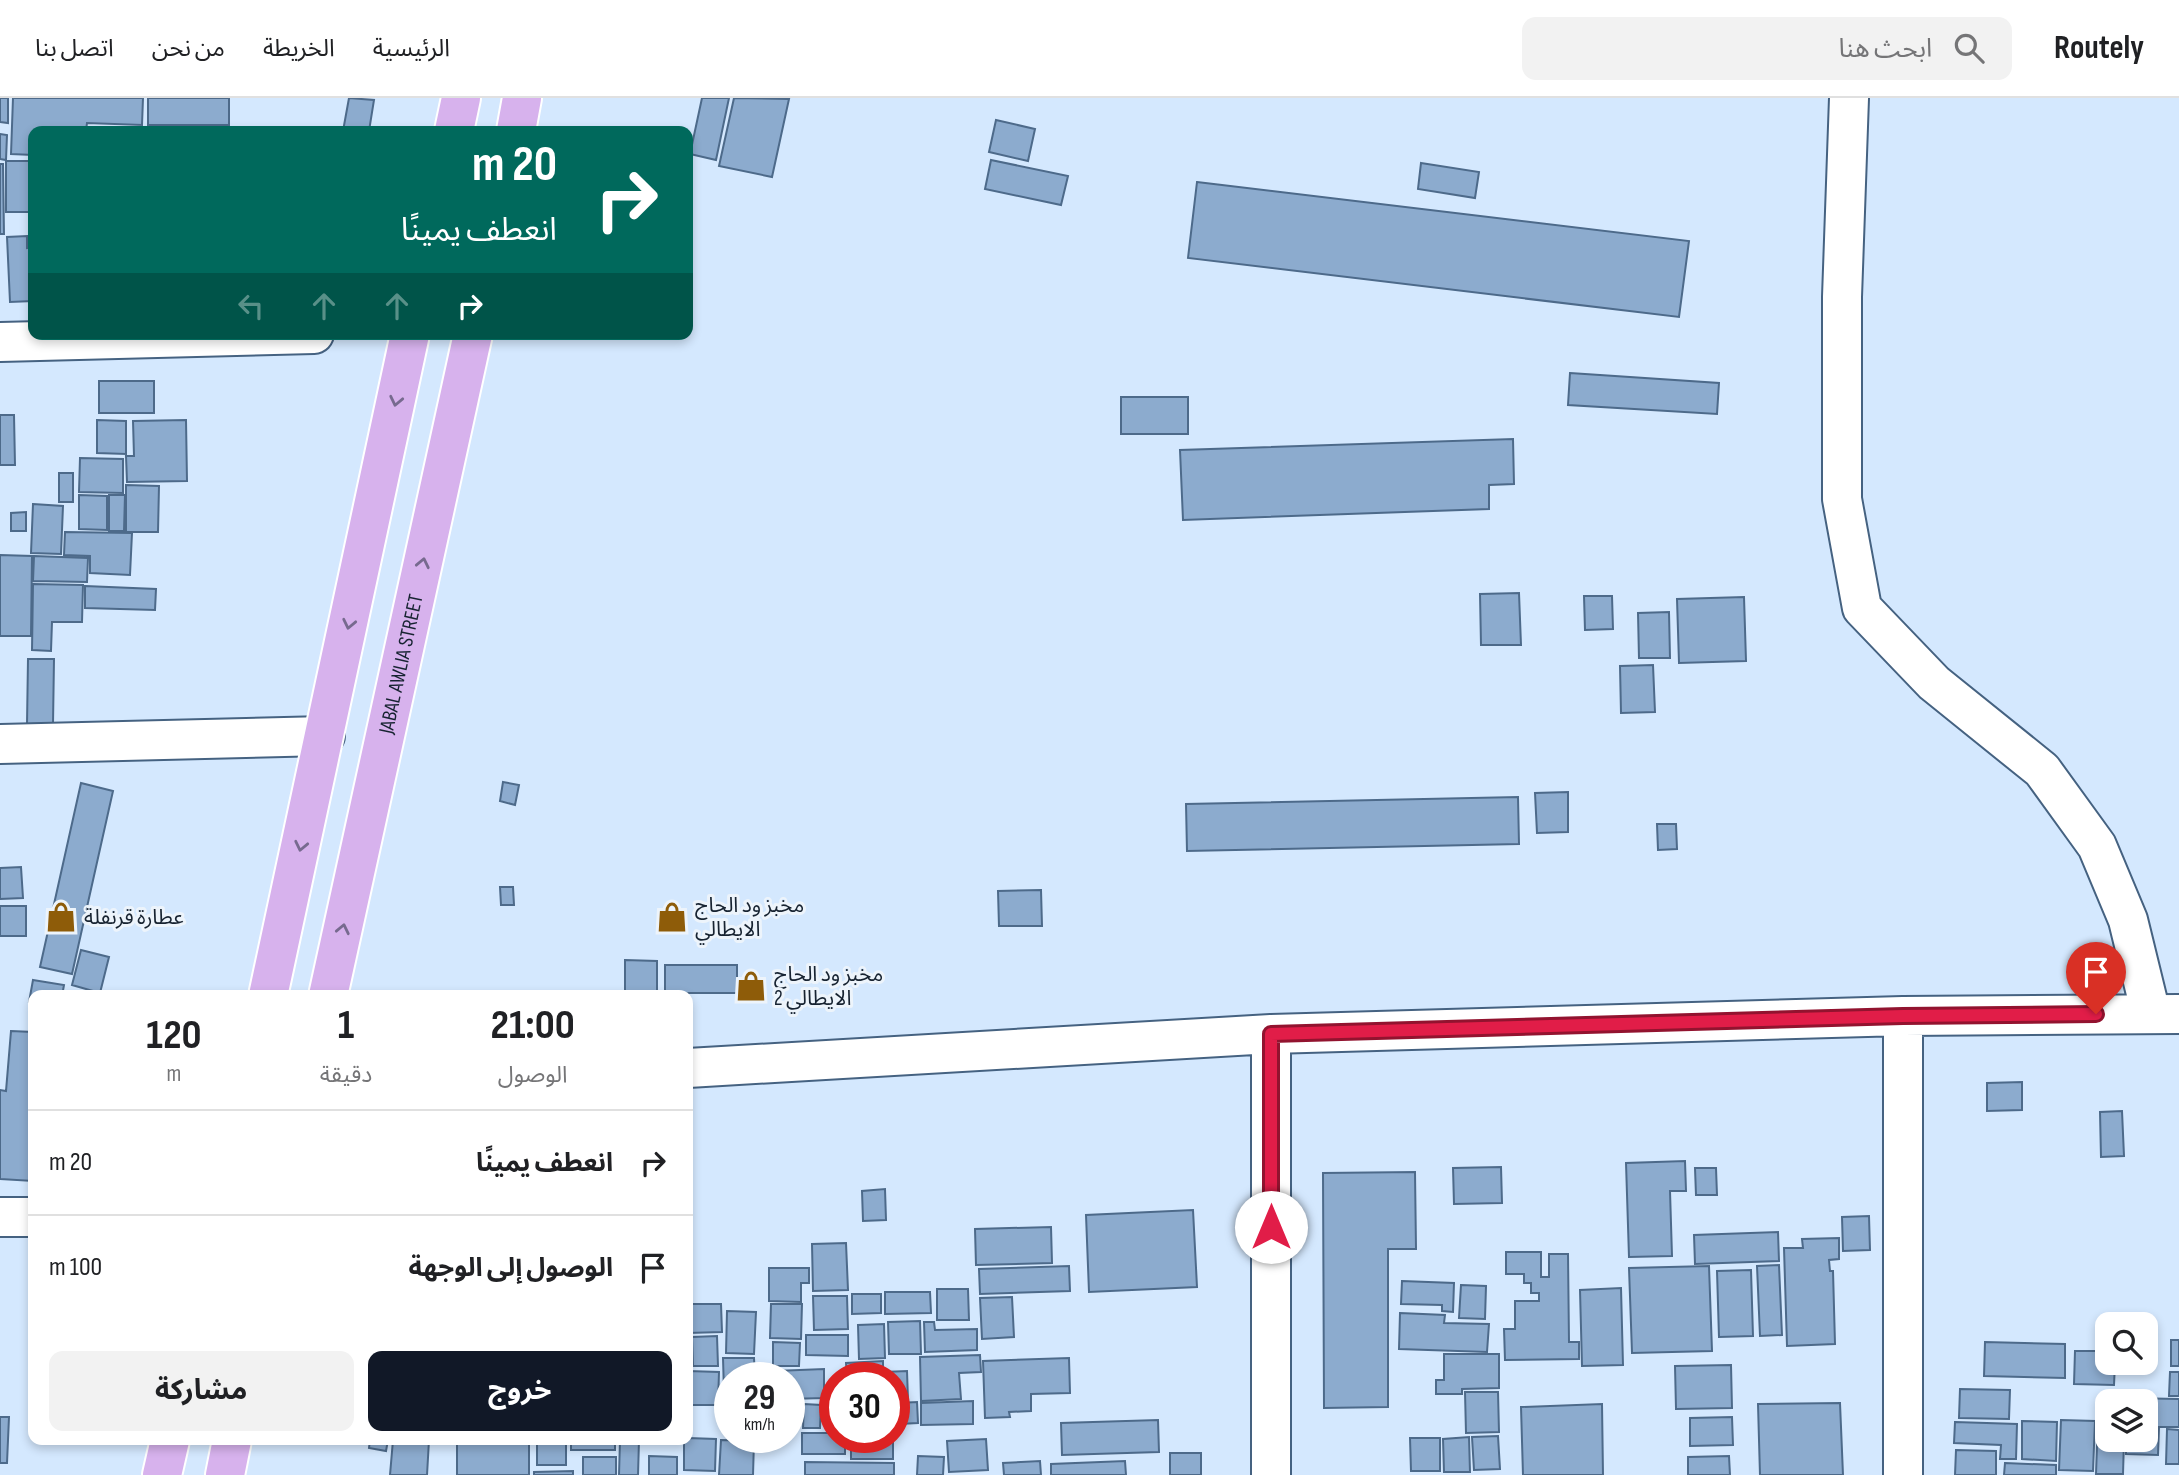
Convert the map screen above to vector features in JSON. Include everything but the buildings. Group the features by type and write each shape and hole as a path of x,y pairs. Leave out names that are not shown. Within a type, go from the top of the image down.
{"main road":[{"path":"455,126 461,98"},
{"path":"517,126 523,98"},
{"path":"269,990 409,340"},
{"name":"JABAL AWLIA STREET","path":"329,990 472,340"},
{"path":"162,1475 169,1445"},
{"path":"225,1475 231,1445"}],"street":[{"path":"693,1068 1271,1034 1903,1016 2165,1014 2097,846 2042,769 1934,683 1862,608 1842,499 1842,297 1849,98"},
{"path":"0,342 78,340"},
{"path":"0,744 325,736"},
{"path":"1903,1016 1903,1475"},
{"path":"1271,1034 1271,1475"},
{"path":"0,1217 28,1217"}],"place":[{"name":"عطارة قرنفلة","path":"61,917"},
{"name":"مخبز ود الحاج الايطالي","path":"672,917"},
{"name":"مخبز ود الحاج الايطالي 2","path":"751,986"}],"route":[{"path":"1271,1227 1271,1034 1903,1016 2096,1014"}]}
